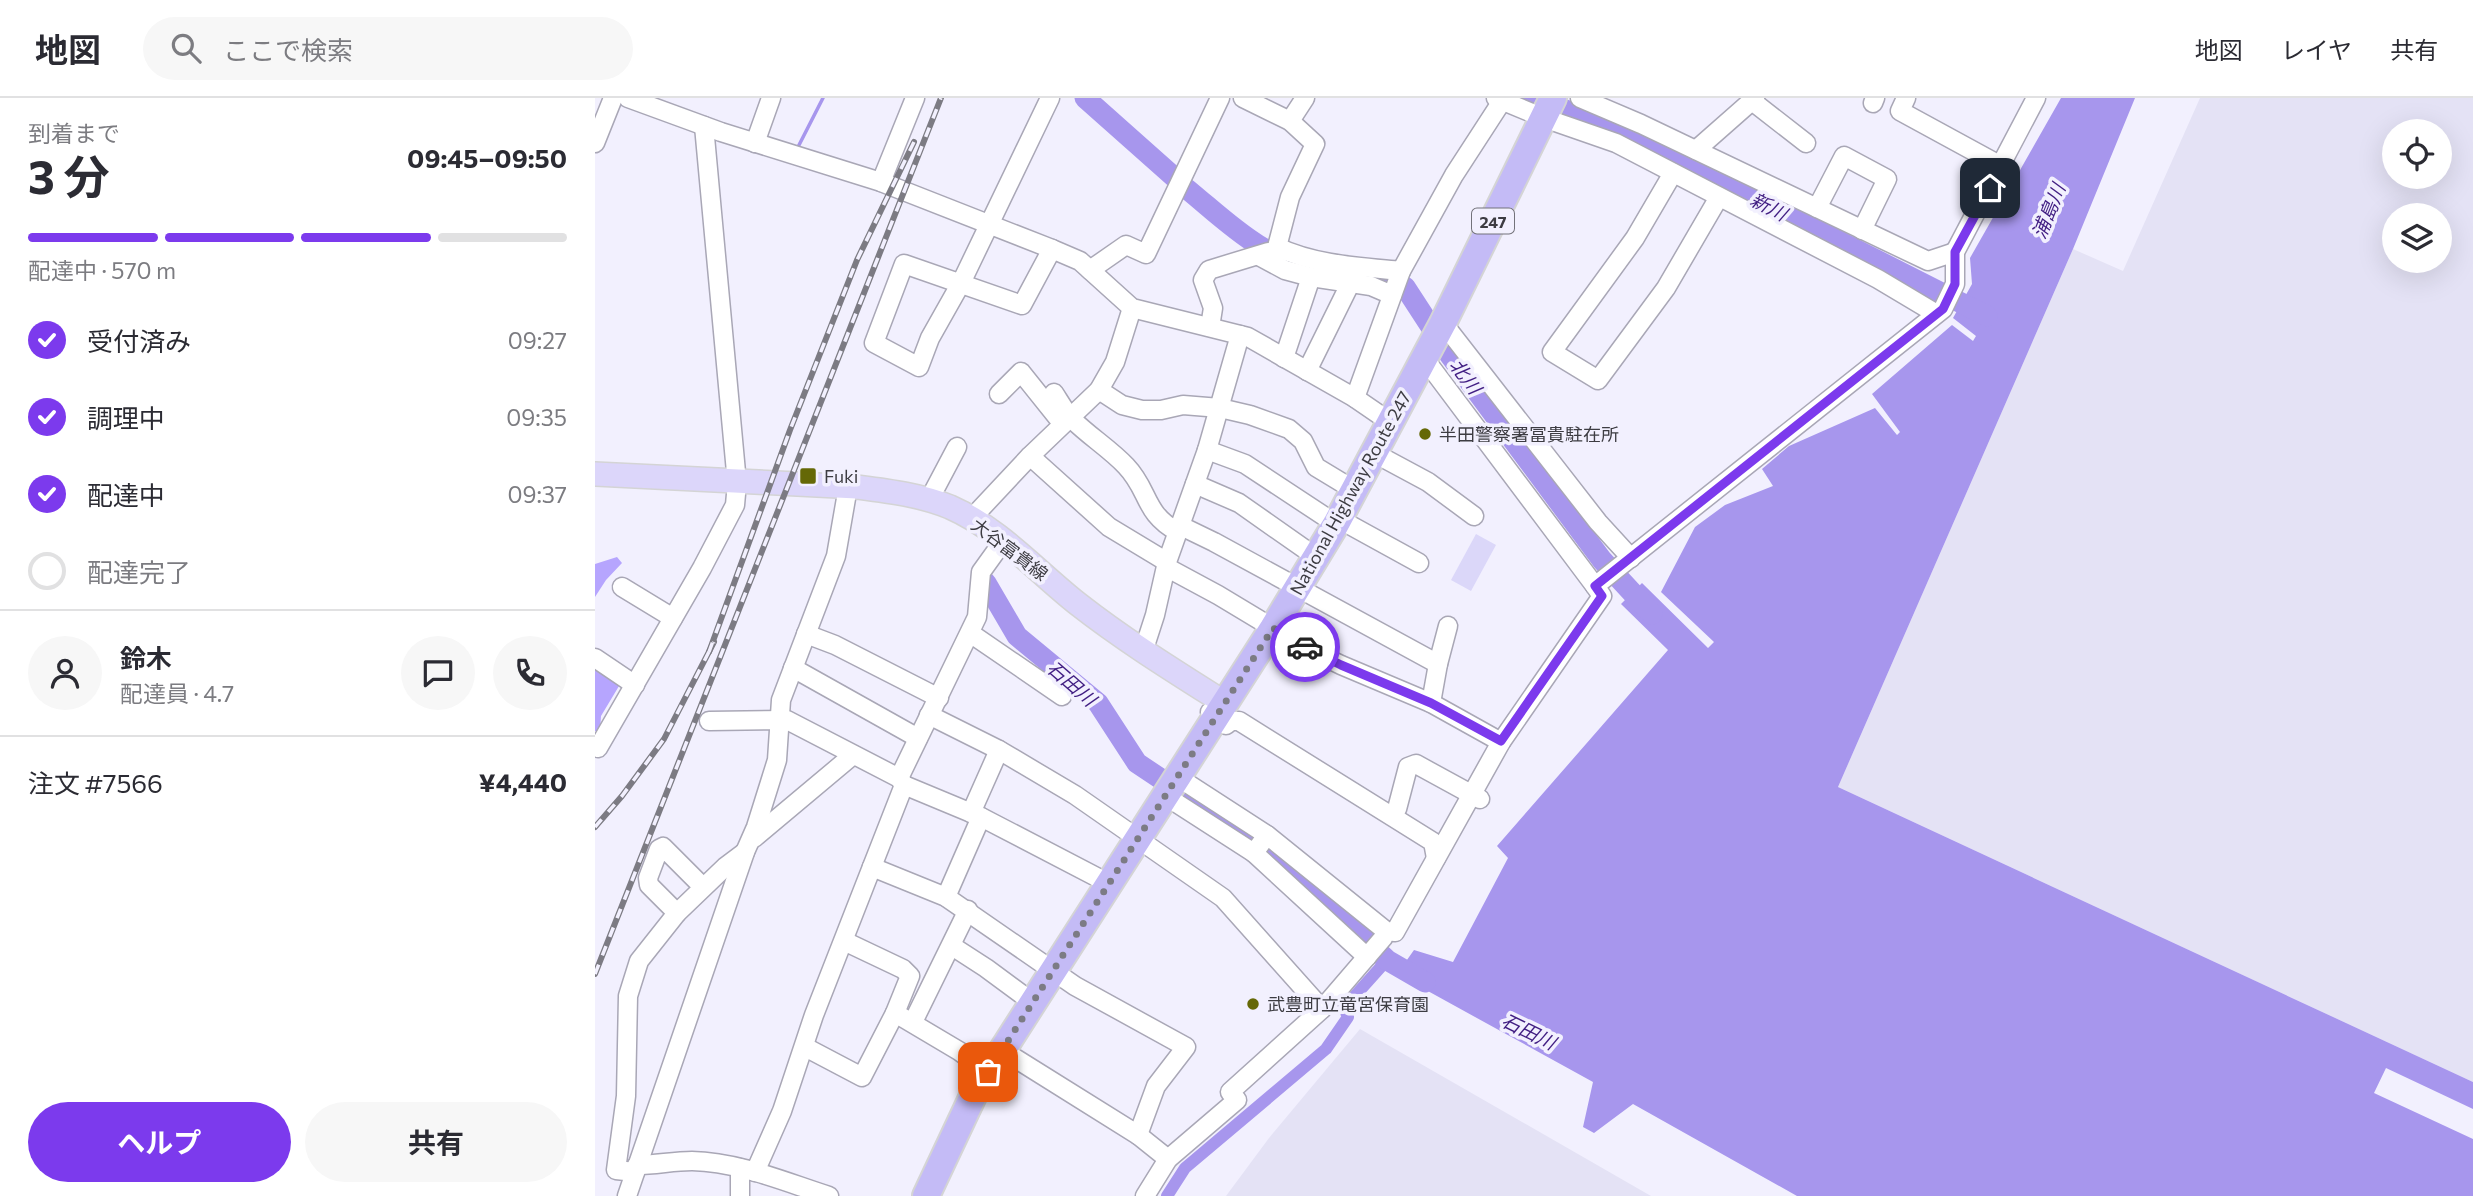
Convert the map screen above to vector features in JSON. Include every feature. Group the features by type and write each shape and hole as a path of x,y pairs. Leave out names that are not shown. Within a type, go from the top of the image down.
{"highway":[{"name":"National Highway Route 247","path":"920,1195 995,1061 1170,786 1230,712 1273,628 1337,521 1427,354 1548,108"}],"main road":[{"name":"大谷富貴線","path":"595,474 848,487 890,491 950,507 1004,540 1077,603 1230,712"}],"street":[{"path":"595,144 613,98"},
{"path":"628,98 755,143 881,182 1052,248 1080,261 1132,308 1248,337 1355,398 1390,422"},
{"path":"755,143 771,98"},
{"path":"881,182 915,98"},
{"path":"1050,98 961,283 930,338 919,367 874,343 904,264 961,283 1022,305 1052,248"},
{"path":"1090,270 1126,244 1146,254 1220,98"},
{"path":"1210,327 1213,308 1203,280 1209,270 1259,256 1277,247 1290,197 1315,144 1290,121 1243,98"},
{"path":"1290,121 1305,98"},
{"path":"1580,98 1641,124 1928,261 1955,252"},
{"path":"1906,98 1900,111 2001,166"},
{"path":"1600,583 1939,311 1955,284 1955,252 2036,98"},
{"path":"1355,398 1401,271 1499,99 1548,108 1939,311"},
{"path":"1696,150 1754,99 1806,143"},
{"path":"596,749 635,685 735,505 737,482 704,126"},
{"path":"1817,208 1844,156 1887,179 1863,230"},
{"path":"1673,173 1635,238 1552,352 1598,380 1666,288 1720,197"},
{"path":"1277,247 1295,256 1355,267 1401,271"},
{"path":"1259,256 1285,270 1311,277 1371,286 1392,295"},
{"path":"1284,358 1311,277"},
{"path":"1307,371 1349,284"},
{"path":"971,519 1030,456 1099,390 1115,362 1132,308"},
{"path":"1443,323 1627,561"},
{"path":"1143,652 1155,615 1166,565 1207,450 1240,335"},
{"path":"1170,786 1267,835 1387,931 1395,932 1436,858 1452,843 1501,741 1602,596 1600,583 1427,354"},
{"path":"999,394 1021,372 1067,422 1126,466 1139,483 1151,511 1167,526 1214,542 1438,664"},
{"path":"1099,390 1122,405 1142,410 1161,410 1183,405 1220,408 1289,429 1303,440 1316,467 1354,490"},
{"path":"1054,393 1067,422"},
{"path":"929,500 957,447"},
{"path":"1207,450 1245,464 1337,521 1419,563"},
{"path":"1374,453 1428,482 1473,516"},
{"path":"1030,456 1109,527 1166,565 1341,665 1431,703 1501,741"},
{"path":"1195,484 1239,503 1316,556"},
{"path":"627,1196 777,760 781,700 836,556 848,487"},
{"path":"740,1196 747,1170 782,1111 814,1015 872,867 918,738 977,617 981,572 1004,540"},
{"path":"622,587 673,618"},
{"path":"1431,703 1448,626"},
{"path":"970,633 1062,696"},
{"path":"806,634 835,645 939,698"},
{"path":"595,659 635,685"},
{"path":"793,668 918,738"},
{"path":"1230,712 1452,843"},
{"path":"1230,712 1433,842 1436,858"},
{"path":"929,715 999,750 1075,795 1223,898 1322,1009"},
{"path":"709,721 787,720 902,782 976,815 1108,883"},
{"path":"946,897 999,750"},
{"path":"829,1196 747,1170 691,1161 616,1170 626,1096 628,996 639,961 677,913 703,887 853,755"},
{"path":"1397,809 1408,767 1416,764 1476,796"},
{"path":"1170,786 1254,853 1367,957"},
{"path":"1254,853 1267,835"},
{"path":"677,913 649,885 659,849 663,847 703,887"},
{"path":"872,867 946,897 1052,972 1186,1047 1156,1086 1138,1135"},
{"path":"913,1022 968,910"},
{"path":"1145,1196 1168,1159 1237,1100 1230,1092 1322,1009 1387,931"},
{"path":"805,1047 862,1077 895,1013 910,976 903,969 844,941"},
{"path":"951,946 1032,1002"},
{"path":"895,1013 1138,1135 1168,1159"}],"shaded area":[{"path":"2200,98 2473,98 2473,1082 1838,787 2073,249 2123,271"},
{"path":"1476,534 1496,545 1471,591 1451,580"},
{"path":"617,557 622,563 595,597 595,564"},
{"path":"595,667 622,681 601,716 600,731 595,731"},
{"path":"1360,1029 1651,1196 1226,1196 1269,1138"}],"water":[{"name":"浦島川","path":"2061,98 2135,98 2073,249 1838,787 2473,1082 2473,1109 2386,1068 2374,1093 2473,1139 2473,1196 1797,1196 1633,1104 1594,1133 1583,1127 1593,1082 1397,974 1414,950 1453,962 1508,858 1497,846 1668,650 1621,604 1642,583 1708,648 1714,642 1661,592 1695,527 1725,505 1773,486 1762,469 1789,446 1875,408 1897,435 1900,432 1872,394 1952,325 1973,341 1976,336 1953,318 1972,284 1970,258"}],"waterway":[{"path":"798,147 823,98"},
{"name":"北川","path":"1085,98 1174,177"},
{"name":"新川","path":"1531,98 1588,118 1669,155 1987,316"},
{"name":"北川","path":"1187,189 1234,228 1265,249 1300,264 1321,268"},
{"name":"北川","path":"1377,277 1391,279 1405,287 1446,350 1602,560 1652,614"},
{"name":"石田川","path":"986,583 1017,636 1098,703 1137,763 1161,779"},
{"name":"石田川","path":"1184,793 1256,843"},
{"name":"石田川","path":"1263,848 1304,882 1387,960 1425,982"},
{"path":"1167,1196 1185,1168 1326,1049 1348,1017 1344,1008 1387,960"}],"railway":[{"path":"595,974 941,98"},
{"path":"709,652 790,430 857,260 914,142"},
{"path":"595,827 622,796 664,739 714,642"}],"way so far":[{"path":"988,1072 1223,702 1273,628 1305,647"}],"place":[{"name":"半田警察署冨貴駐在所","path":"1425,434"},
{"name":"Fuki","path":"808,476"},
{"name":"武豊町立竜宮保育園","path":"1253,1004"}],"route":[{"path":"1305,647 1431,703 1501,741 1602,596 1595,586 1943,309 1955,284 1955,252 1990,188"}]}
